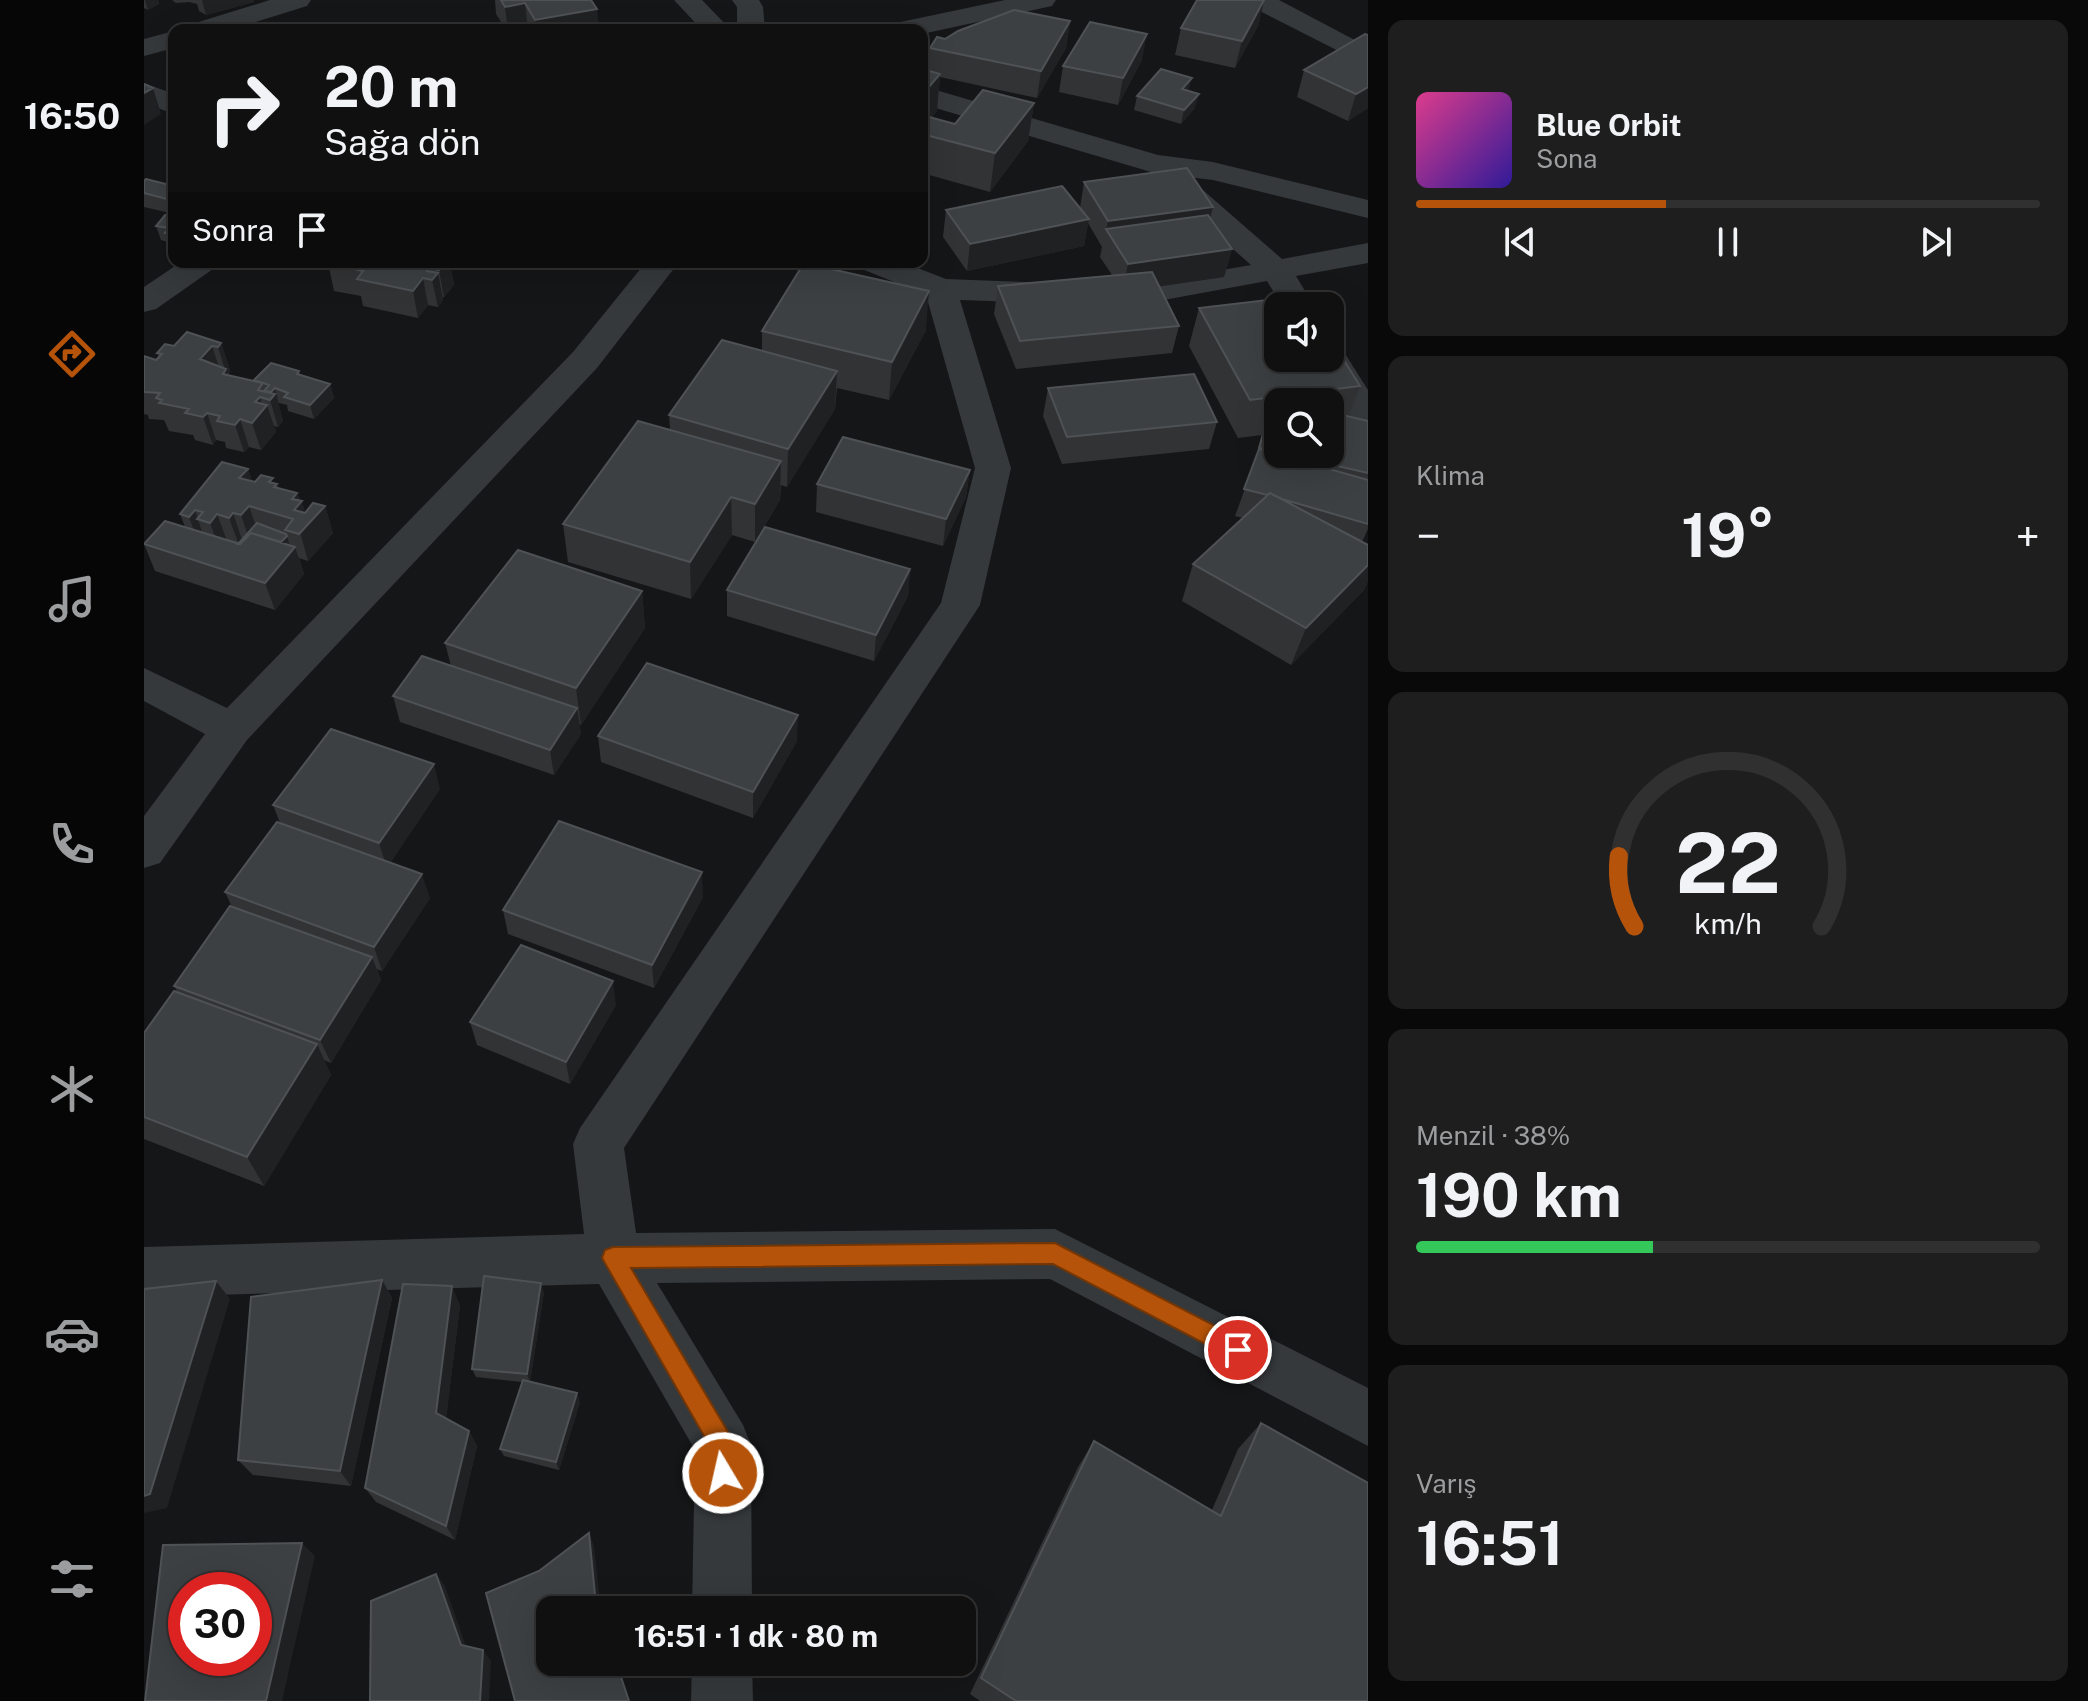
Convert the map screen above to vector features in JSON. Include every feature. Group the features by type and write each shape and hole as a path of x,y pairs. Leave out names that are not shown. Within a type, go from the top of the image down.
{"street":[{"path":"221,24 298,0"},
{"path":"687,0 711,24"},
{"path":"745,0 750,7 751,24"},
{"path":"928,24 1043,0"},
{"path":"1259,0 1368,58"},
{"path":"144,48 168,41"},
{"path":"144,92 168,102"},
{"path":"928,97 1155,164 1213,171 1368,209"},
{"path":"1155,164 1276,270 1289,292"},
{"path":"888,268 941,289 1131,296 1368,253"},
{"path":"144,302 193,268"},
{"path":"144,850 232,729 585,360 658,268"},
{"path":"722,1596 723,1445 613,1258 598,1144 960,605 993,468 941,289"},
{"path":"1339,372 1368,418"},
{"path":"144,683 232,729"},
{"path":"144,1272 613,1258 1055,1254 1368,1418"},
{"path":"722,1676 722,1701"}],"building":[{"path":"501,0 591,0 597,9 535,20 525,3 505,7"},
{"path":"1197,0 1264,0 1242,41 1181,28"},
{"path":"1014,10 1070,21 1041,71 930,48 937,37 945,39"},
{"path":"1090,22 1147,34 1123,78 1063,66"},
{"path":"1368,35 1368,87 1356,94 1304,70"},
{"path":"1161,69 1192,78 1182,89 1199,94 1184,110 1137,96"},
{"path":"928,71 940,74 928,88"},
{"path":"144,84 153,88 144,93"},
{"path":"983,90 1034,103 995,153 928,136 928,117 955,124"},
{"path":"1187,168 1213,207 1108,221 1084,182"},
{"path":"144,181 168,184 168,199 144,193"},
{"path":"1062,186 1089,219 970,244 946,210"},
{"path":"165,215 168,216 168,228 156,226"},
{"path":"1208,215 1232,249 1128,264 1106,229"},
{"path":"350,268 429,268 427,271 438,273 432,280 423,278 413,291 357,279 363,271"},
{"path":"801,268 826,268 929,291 892,362 762,331"},
{"path":"1152,272 1179,326 1020,341 998,286"},
{"path":"1264,300 1264,372 1344,372 1344,360 1360,386 1264,388 1264,398 1250,400 1199,308"},
{"path":"187,332 221,343 218,347 212,346 200,359 226,369 223,374 263,383 258,390 275,394 270,400 260,397 255,402 267,405 252,423 240,419 235,425 217,421 220,416 207,413 203,417 185,413 189,409 159,403 162,400 156,398 160,393 144,392 144,356 156,360 162,354 157,353 165,344 174,346"},
{"path":"722,340 837,371 788,449 669,415"},
{"path":"271,363 330,384 310,405 284,397 288,393 275,388 271,392 264,391 269,385 254,380"},
{"path":"1194,374 1217,422 1067,437 1048,388"},
{"path":"1344,415 1368,421 1368,473 1344,468"},
{"path":"638,421 781,461 755,504 731,497 690,562 563,524"},
{"path":"1264,430 1264,449 1259,448"},
{"path":"843,437 970,470 946,519 817,484"},
{"path":"1259,449 1264,450 1264,468 1326,468 1368,480 1368,524 1270,493 1267,495 1244,489"},
{"path":"222,462 248,469 239,478 255,482 261,475 273,478 269,482 277,484 274,487 297,493 292,499 302,501 294,510 305,513 313,503 325,506 299,534 285,530 293,519 249,506 241,515 233,513 229,518 217,514 210,523 197,519 203,512 195,510 189,517 180,514"},
{"path":"1270,493 1368,545 1368,565 1306,628 1193,564"},
{"path":"165,521 240,544 251,533 295,547 265,583 144,544"},
{"path":"257,523 287,536 281,542 251,533 238,544"},
{"path":"765,527 910,569 876,635 727,590"},
{"path":"518,550 642,591 576,688 445,643"},
{"path":"422,656 577,708 550,750 393,696"},
{"path":"647,663 798,715 753,792 598,736"},
{"path":"331,729 434,764 379,843 273,805"},
{"path":"559,821 702,872 652,965 503,910"},
{"path":"277,822 422,874 374,947 225,892"},
{"path":"230,906 372,957 320,1040 174,986"},
{"path":"521,945 613,981 566,1062 470,1022"},
{"path":"174,991 317,1044 247,1157 144,1117 144,1033"},
{"path":"484,1276 541,1283 527,1374 472,1369"},
{"path":"382,1280 340,1471 238,1460 251,1297"},
{"path":"216,1281 150,1494 144,1496 144,1289"},
{"path":"403,1284 452,1286 436,1413 469,1431 446,1526 365,1488"},
{"path":"523,1380 577,1393 556,1462 500,1449"},
{"path":"1261,1423 1368,1483 1368,1701 1016,1701 981,1678 1094,1441 1221,1516"},
{"path":"589,1533 595,1596 536,1596 536,1676 621,1676 629,1701 515,1701 486,1593 539,1571"},
{"path":"302,1543 272,1675 272,1572 168,1572 168,1676 272,1676 266,1701 145,1701 163,1545"},
{"path":"436,1574 461,1645 483,1650 480,1701 370,1701 371,1601"}],"route":[{"path":"723,1473 723,1445 613,1258 1055,1254 1238,1350"}]}
